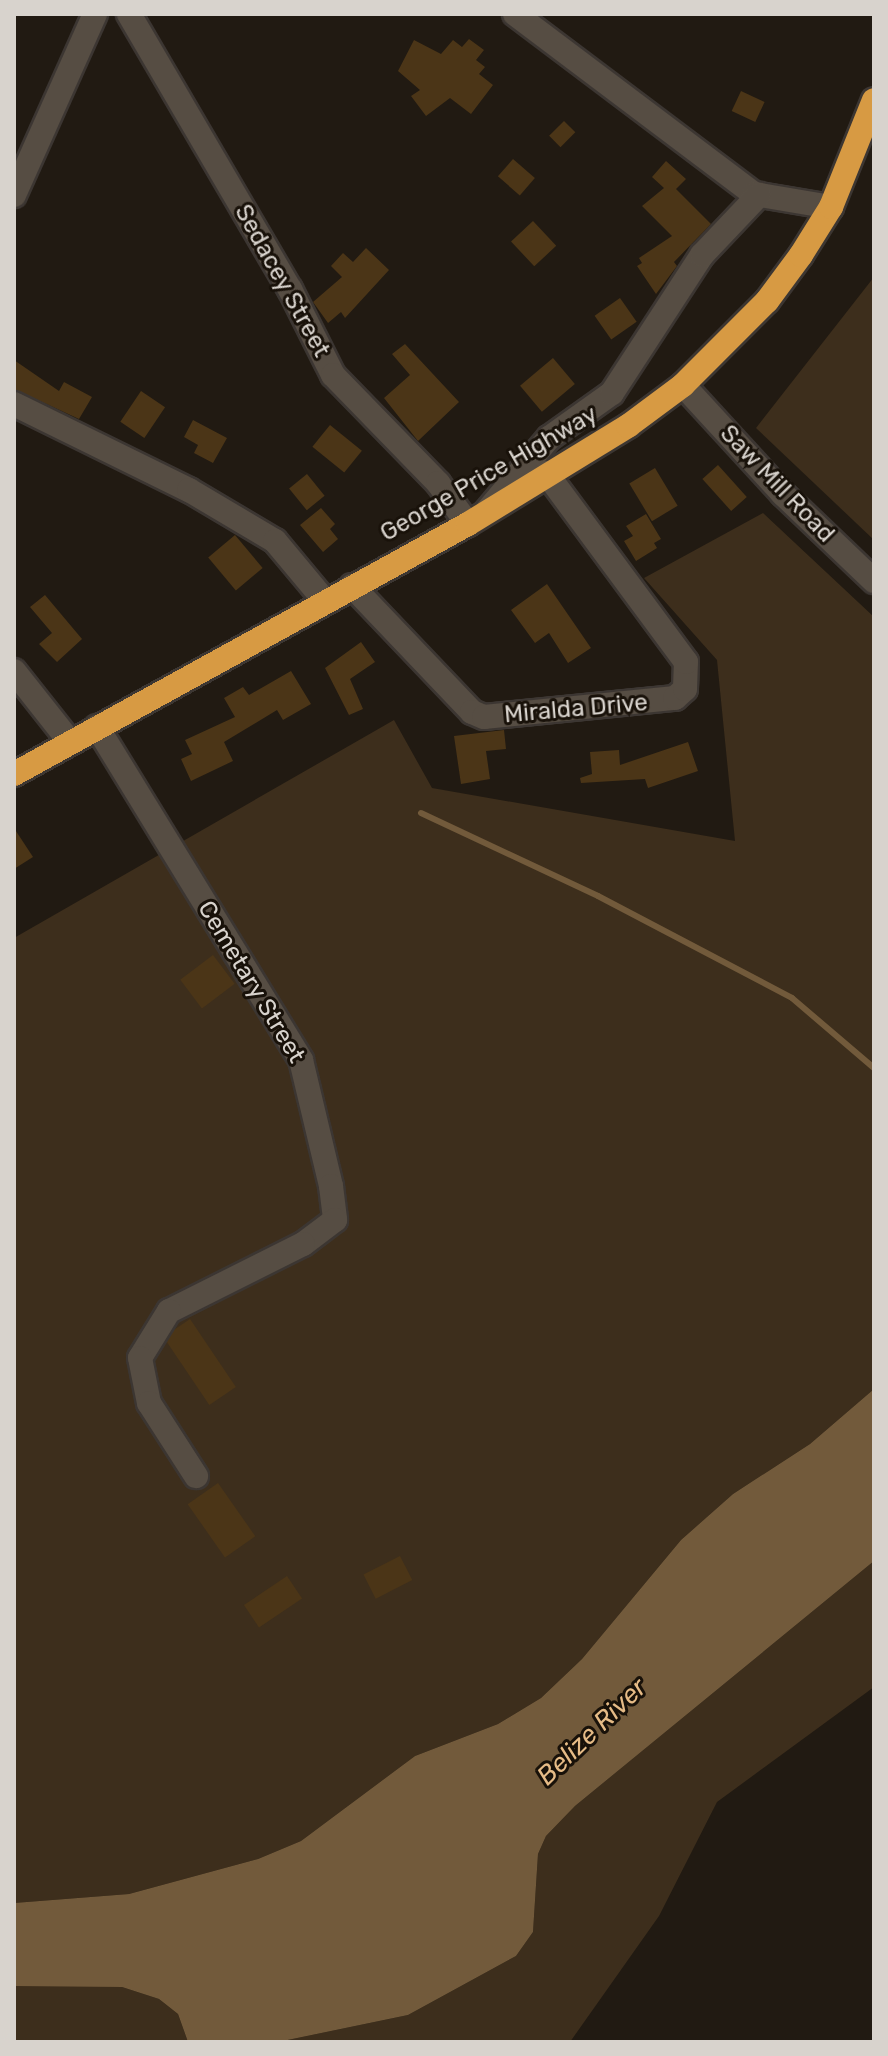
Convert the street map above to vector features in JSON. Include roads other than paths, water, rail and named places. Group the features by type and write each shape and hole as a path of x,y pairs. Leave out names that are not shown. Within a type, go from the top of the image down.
{"highway":[{"name":"George Price Highway","path":"14,774 477,518 546,473 628,426 683,385 767,301 831,207 874,100"}],"street":[{"path":"14,195 95,14"},
{"name":"Sedacey Street","path":"129,14 290,289 333,375 438,483 477,518"},
{"path":"515,14 759,195 831,207"},
{"path":"477,518 549,438 612,393 702,255 759,195"},
{"name":"Saw Mill Road","path":"683,385 783,494 874,581"},
{"path":"14,404 189,490 275,541 325,601"},
{"name":"Miralda Drive","path":"352,586 472,712 484,717 675,698 685,689 686,662 546,473"},
{"path":"14,671 70,742"},
{"name":"Cemetary Street","path":"97,727 301,1060 331,1186 335,1220 303,1244 169,1311 140,1358 149,1403 196,1476"}],"water":[{"name":"Belize River","path":"874,1389 874,1561 575,1806 546,1836 538,1854 533,1932 516,1956 408,2015 278,2042 188,2042 178,2014 159,1999 122,1987 14,1986 14,1903 129,1894 258,1859 301,1841 415,1756 498,1724 541,1698 582,1659 681,1540 733,1494 810,1444"}],"waterway":[{"path":"421,813 598,896 792,998 874,1068"}]}
